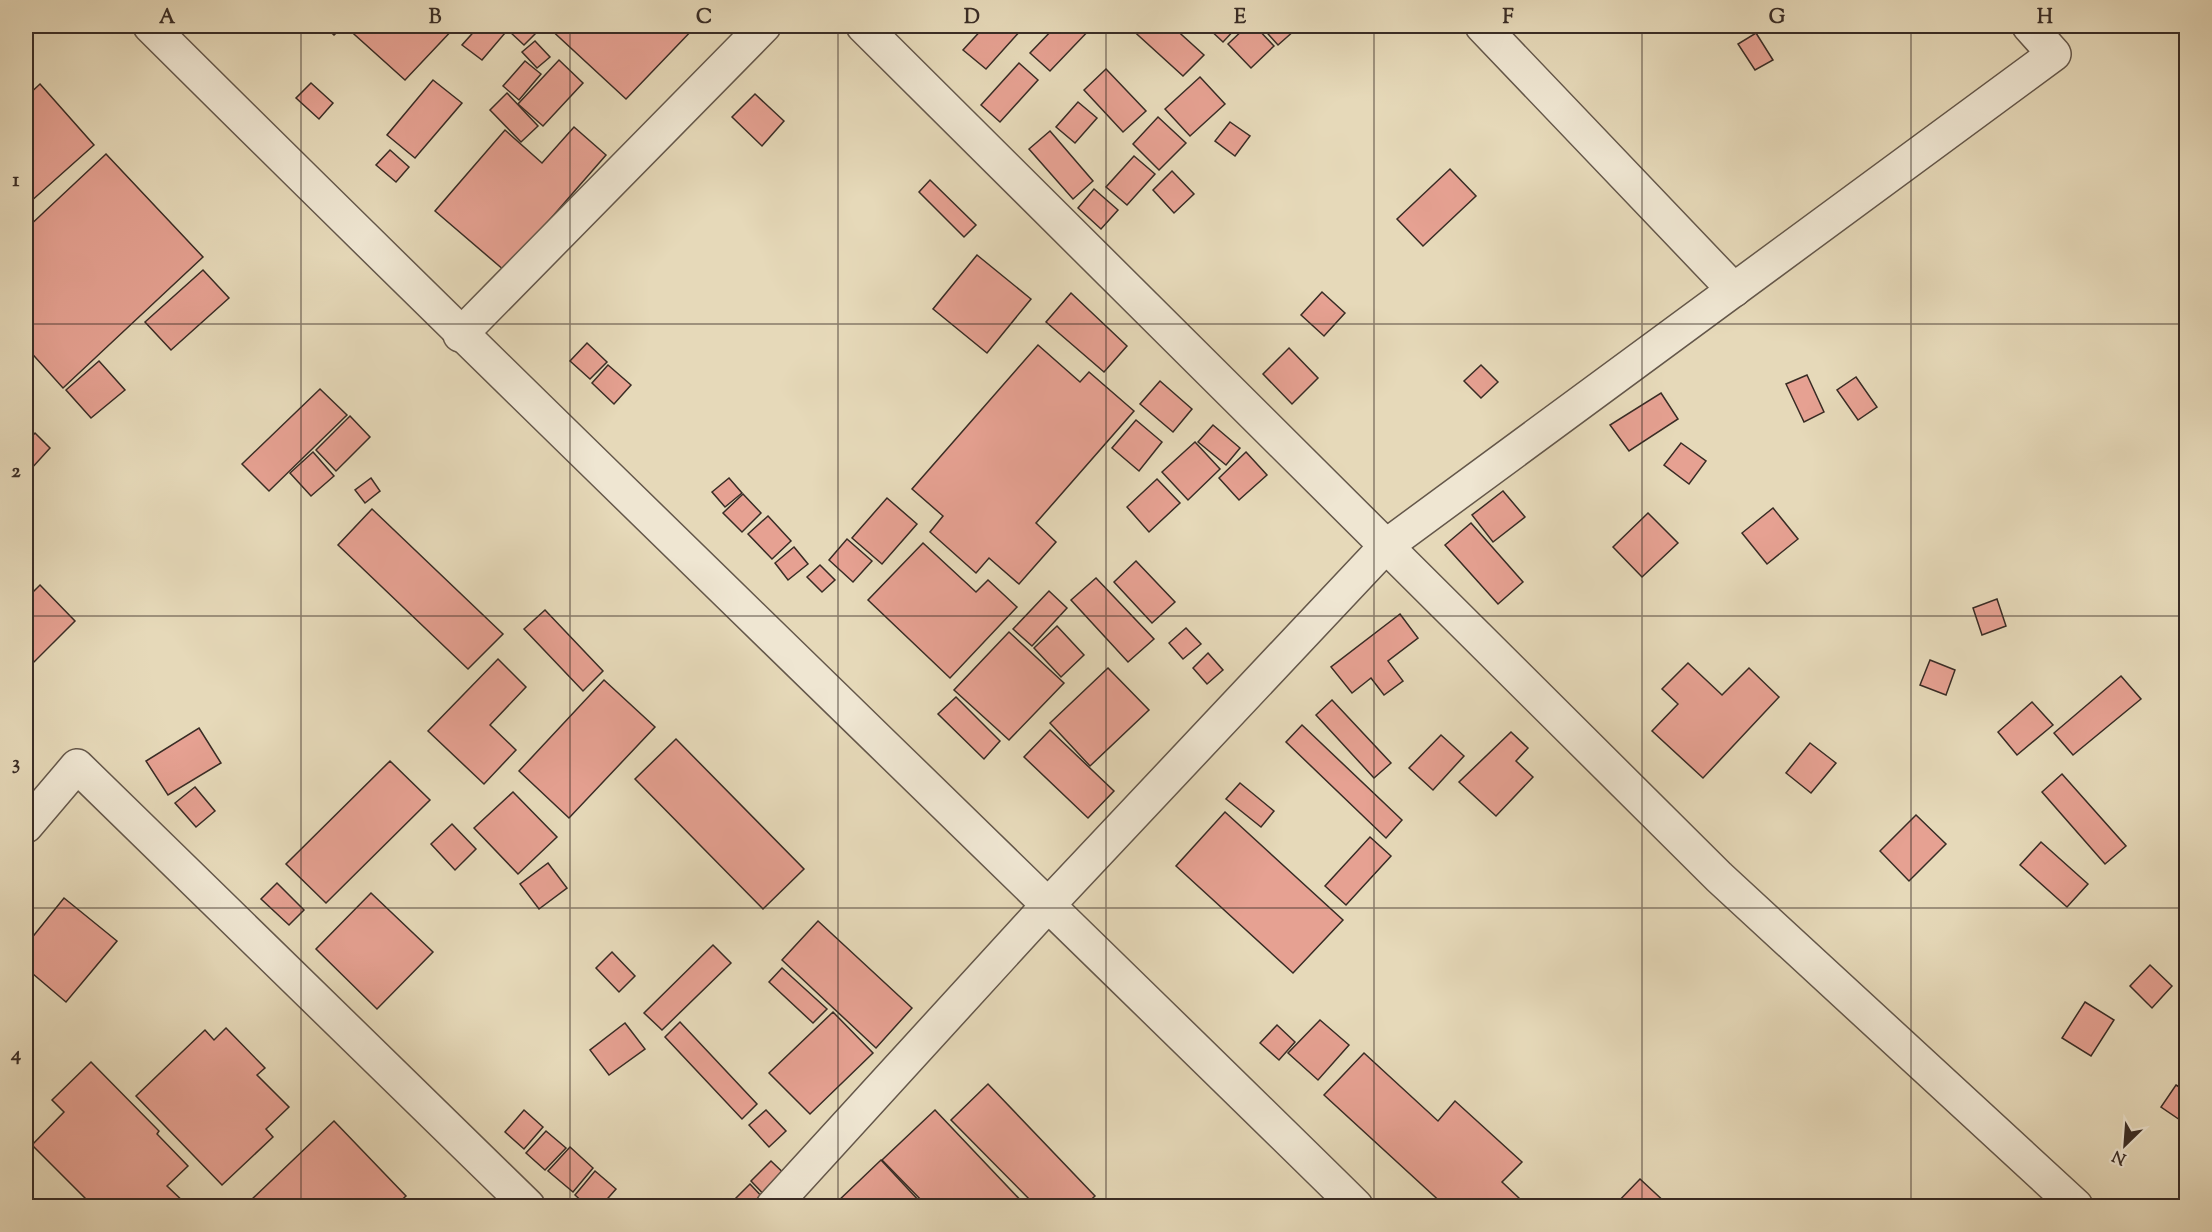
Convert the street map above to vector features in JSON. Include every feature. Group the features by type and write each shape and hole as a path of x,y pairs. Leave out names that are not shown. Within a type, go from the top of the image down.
{"street":[{"path":"150,26 460,335 1049,904 1356,1206"},
{"path":"460,335 764,26"},
{"path":"863,26 1719,877 2076,1206"},
{"path":"1482,26 1734,290"},
{"path":"773,1206 1049,904 1386,546 2054,54 2029,26"},
{"path":"26,826 77,766 528,1206"}],"building":[{"path":"324,26 344,26 334,35"},
{"path":"345,26 456,26 405,80"},
{"path":"479,26 511,26 482,60 462,45"},
{"path":"515,26 527,26 535,34 524,45 510,32"},
{"path":"547,26 696,26 626,99"},
{"path":"985,26 1018,26 1022,29 986,69 963,50"},
{"path":"1056,26 1093,26 1050,71 1030,53"},
{"path":"1128,26 1172,26 1204,55 1183,76"},
{"path":"1206,26 1238,26 1223,42"},
{"path":"1247,26 1255,26 1274,46 1251,68 1228,44"},
{"path":"1261,26 1291,26 1295,30 1278,45"},
{"path":"1756,33 1773,60 1755,70 1738,44"},
{"path":"535,41 550,57 537,68 522,52"},
{"path":"559,60 583,83 543,126 518,104"},
{"path":"525,61 541,74 519,100 503,86"},
{"path":"1019,63 1038,80 1000,122 981,105"},
{"path":"1106,69 1146,111 1123,132 1084,90"},
{"path":"1200,77 1225,104 1190,136 1165,109"},
{"path":"433,80 462,103 415,158 387,135"},
{"path":"311,83 333,103 319,119 296,98"},
{"path":"40,84 94,145 29,203 26,199 26,97"},
{"path":"507,93 538,126 521,142 490,110"},
{"path":"755,94 784,121 762,146 732,117"},
{"path":"1078,102 1097,118 1075,143 1056,127"},
{"path":"1158,117 1186,143 1159,170 1133,144"},
{"path":"1230,122 1250,136 1235,156 1215,141"},
{"path":"574,127 606,155 505,271 435,211 505,130 542,163"},
{"path":"1050,131 1093,181 1073,199 1029,149"},
{"path":"390,150 409,167 396,182 376,165"},
{"path":"106,154 203,257 63,388 26,347 26,229"},
{"path":"1134,156 1155,174 1127,205 1106,187"},
{"path":"1450,169 1476,196 1423,246 1397,219"},
{"path":"1172,171 1194,194 1174,213 1153,190"},
{"path":"930,180 976,225 964,237 919,192"},
{"path":"1094,189 1118,210 1101,229 1078,208"},
{"path":"977,255 1031,299 987,353 933,309"},
{"path":"203,270 229,298 171,350 145,322"},
{"path":"1322,292 1345,313 1324,336 1301,315"},
{"path":"1071,293 1127,346 1104,372 1046,322"},
{"path":"587,343 607,362 590,379 570,361"},
{"path":"1038,345 1080,382 1089,372 1134,411 1036,523 1056,542 1019,584 989,558 976,573 930,532 943,516 912,489"},
{"path":"1289,348 1318,378 1292,404 1263,374"},
{"path":"99,361 125,390 91,418 66,390"},
{"path":"608,365 631,385 614,404 592,383"},
{"path":"1481,365 1498,382 1481,398 1464,381"},
{"path":"1807,375 1824,412 1804,422 1786,384"},
{"path":"1856,377 1877,407 1858,420 1837,390"},
{"path":"1160,381 1192,409 1173,432 1140,404"},
{"path":"320,389 347,415 269,491 242,464"},
{"path":"1661,393 1678,419 1629,451 1610,425"},
{"path":"350,416 370,437 336,471 316,450"},
{"path":"1136,420 1162,442 1139,471 1112,448"},
{"path":"1213,425 1240,448 1226,465 1198,442"},
{"path":"35,433 50,448 31,469 26,464 26,443"},
{"path":"1195,442 1220,469 1188,500 1162,472"},
{"path":"1681,443 1706,461 1689,484 1664,465"},
{"path":"313,452 334,476 311,496 290,473"},
{"path":"1246,452 1267,475 1239,500 1219,478"},
{"path":"371,478 380,491 365,503 355,490"},
{"path":"729,478 742,493 725,507 712,492"},
{"path":"1157,479 1180,503 1149,532 1127,507"},
{"path":"1503,491 1525,517 1493,542 1472,515"},
{"path":"743,494 761,513 742,532 723,513"},
{"path":"887,498 917,524 882,564 852,538"},
{"path":"1773,508 1798,539 1767,564 1742,533"},
{"path":"372,509 503,634 468,669 338,545"},
{"path":"1648,513 1678,543 1642,577 1613,547"},
{"path":"768,516 791,541 772,559 748,534"},
{"path":"1471,523 1523,582 1498,604 1445,545"},
{"path":"847,539 872,561 853,582 829,560"},
{"path":"923,543 976,592 988,580 1017,607 950,678 868,600"},
{"path":"794,547 808,564 788,580 775,563"},
{"path":"1136,561 1175,602 1152,623 1114,582"},
{"path":"820,565 835,580 822,592 807,577"},
{"path":"1096,578 1154,639 1128,662 1071,600"},
{"path":"40,585 75,621 34,662 26,653 26,599"},
{"path":"1049,591 1067,608 1032,646 1013,629"},
{"path":"1997,599 2006,626 1982,635 1973,608"},
{"path":"545,610 603,671 583,691 524,629"},
{"path":"1400,614 1418,638 1388,661 1403,681 1384,695 1371,678 1352,693 1331,667"},
{"path":"1057,626 1084,655 1061,677 1034,648"},
{"path":"1186,628 1201,644 1183,659 1169,643"},
{"path":"1009,632 1064,683 1009,740 954,690"},
{"path":"1208,653 1223,670 1207,684 1193,668"},
{"path":"498,659 526,687 490,725 516,750 484,784 428,731"},
{"path":"1930,660 1955,670 1946,695 1920,685"},
{"path":"1688,663 1722,695 1749,668 1779,697 1703,778 1652,731 1678,704 1662,689"},
{"path":"1108,668 1149,710 1090,766 1050,723"},
{"path":"2121,676 2141,699 2073,755 2054,733"},
{"path":"604,680 655,727 569,818 519,771"},
{"path":"956,697 1000,741 984,759 938,714"},
{"path":"1332,700 1391,763 1374,778 1316,715"},
{"path":"2032,702 2053,725 2017,755 1998,732"},
{"path":"1302,725 1402,820 1386,838 1286,742"},
{"path":"199,728 221,763 168,795 146,761"},
{"path":"1050,730 1114,791 1088,818 1024,757"},
{"path":"1511,732 1528,748 1516,761 1533,777 1496,816 1459,782"},
{"path":"1441,735 1464,756 1433,790 1409,768"},
{"path":"676,739 804,869 763,909 635,779"},
{"path":"1810,743 1836,763 1811,793 1786,773"},
{"path":"390,761 430,800 326,903 286,864"},
{"path":"2062,774 2126,846 2105,864 2042,792"},
{"path":"1240,783 1274,811 1261,827 1226,799"},
{"path":"195,787 215,811 196,827 175,803"},
{"path":"513,792 557,837 518,874 474,828"},
{"path":"1225,812 1343,920 1293,973 1176,866"},
{"path":"1916,815 1946,844 1909,881 1880,851"},
{"path":"452,824 476,849 455,870 431,844"},
{"path":"1370,837 1391,856 1346,905 1325,886"},
{"path":"2041,842 2088,884 2067,907 2020,865"},
{"path":"548,863 567,888 539,909 520,884"},
{"path":"277,883 304,910 289,925 261,899"},
{"path":"371,893 433,952 377,1009 316,949"},
{"path":"64,898 117,941 66,1002 26,968 26,945"},
{"path":"818,921 912,1008 876,1048 782,960"},
{"path":"713,945 731,963 662,1030 644,1013"},
{"path":"612,952 635,976 619,992 596,968"},
{"path":"2150,965 2172,986 2152,1008 2130,986"},
{"path":"782,968 827,1009 813,1023 769,982"},
{"path":"2085,1002 2114,1020 2091,1056 2062,1038"},
{"path":"833,1012 873,1053 810,1114 769,1073"},
{"path":"1320,1020 1349,1045 1318,1080 1288,1053"},
{"path":"680,1022 757,1104 742,1119 665,1037"},
{"path":"625,1023 645,1049 609,1075 590,1050"},
{"path":"1277,1025 1295,1042 1279,1060 1260,1043"},
{"path":"226,1028 265,1068 257,1075 289,1107 266,1129 273,1137 222,1185 136,1096 205,1030 214,1040"},
{"path":"1364,1053 1438,1121 1455,1101 1522,1162 1502,1182 1520,1199 1513,1206 1445,1206 1324,1095"},
{"path":"91,1062 159,1131 157,1134 188,1166 167,1186 188,1206 121,1206 116,1201 111,1206 93,1206 32,1145 64,1112 52,1100"},
{"path":"988,1084 1095,1196 1084,1206 1036,1206 951,1120"},
{"path":"2176,1085 2186,1091 2186,1109 2180,1120 2161,1107"},
{"path":"524,1110 543,1127 524,1149 505,1132"},
{"path":"766,1110 786,1131 769,1147 749,1125"},
{"path":"935,1110 1026,1206 927,1206 882,1160"},
{"path":"334,1121 406,1196 395,1206 361,1206 354,1200 347,1206 254,1206 249,1202"},
{"path":"546,1131 566,1148 545,1170 526,1153"},
{"path":"570,1147 593,1168 573,1192 548,1171"},
{"path":"881,1160 921,1203 917,1206 837,1206 835,1204"},
{"path":"771,1161 792,1181 771,1202 751,1181"},
{"path":"595,1171 616,1189 601,1206 587,1206 575,1195"},
{"path":"1640,1179 1669,1206 1614,1206"},
{"path":"750,1184 767,1202 763,1206 737,1206 732,1202"}]}
